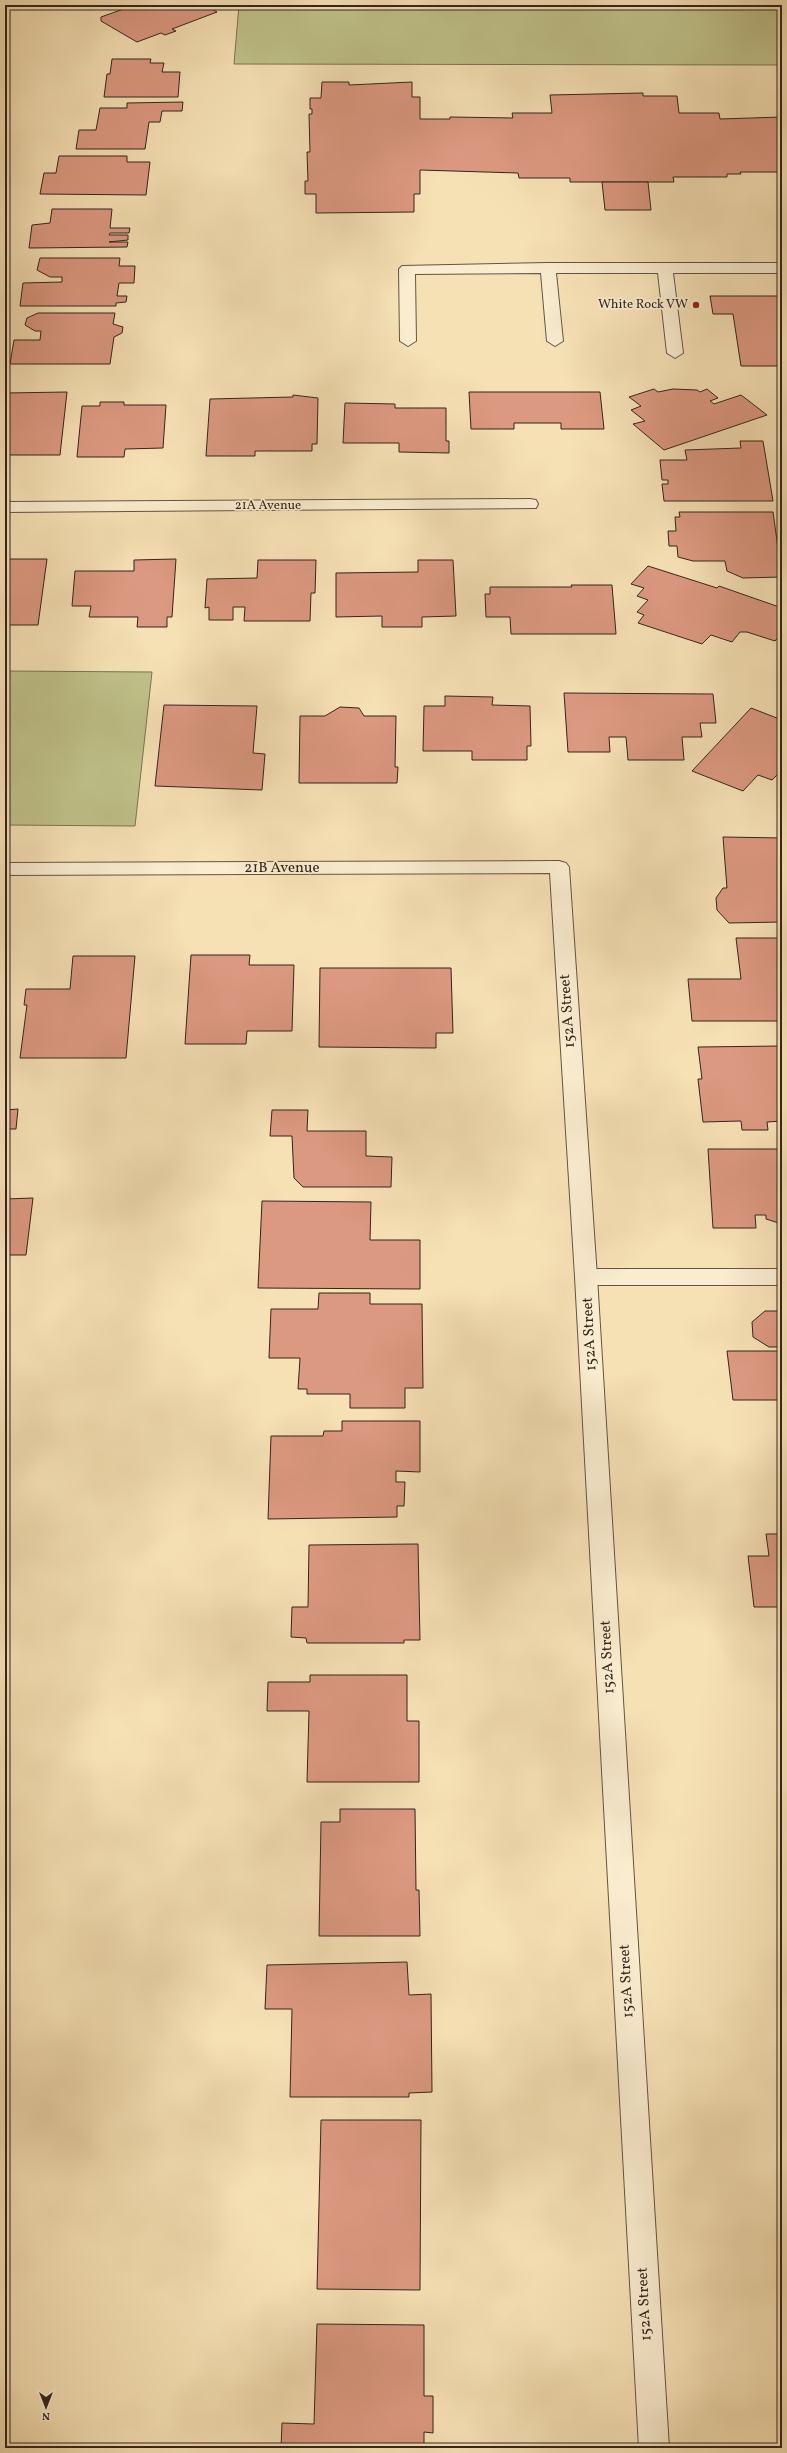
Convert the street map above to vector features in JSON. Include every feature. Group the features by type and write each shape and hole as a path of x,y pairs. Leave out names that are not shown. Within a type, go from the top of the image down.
{"street":[{"path":"548,268 555,341"},
{"path":"665,268 675,353"},
{"path":"408,341 407,269 782,268"},
{"name":"21A Avenue","path":"5,507 530,504"},
{"name":"21B Avenue","path":"5,869 558,867"},
{"name":"152A Street","path":"558,867 586,1277 654,2448"},
{"path":"586,1277 782,1277"}],"green space":[{"path":"239,5 782,5 782,65 234,64"},
{"path":"5,671 152,672 135,826 5,825"}],"building":[{"path":"17,5 56,5 56,8 16,9"},
{"path":"130,5 205,5 217,12 172,29 176,31 165,35 161,33 137,42 101,21 101,17 132,6"},
{"path":"112,59 151,59 150,63 164,63 162,72 180,72 178,97 104,97 107,74 110,74"},
{"path":"322,82 349,82 349,85 412,82 412,97 420,97 420,119 450,119 450,117 513,118 512,113 552,113 550,95 643,93 643,96 677,96 679,113 719,113 720,119 782,117 782,172 740,172 741,174 727,174 727,177 673,177 674,182 570,182 570,178 519,178 518,173 420,170 420,194 414,194 414,212 316,213 316,194 305,194 305,181 308,181 307,152 310,152 309,114 312,114 312,109 310,109 310,98 321,98"},
{"path":"183,102 182,111 162,111 160,122 149,122 145,149 76,149 79,130 96,130 100,108 127,108 127,103"},
{"path":"59,156 127,156 127,162 150,162 146,195 40,194 44,173 56,173"},
{"path":"602,182 648,182 651,210 605,210"},
{"path":"52,209 112,209 110,228 130,228 129,233 110,233 109,235 128,235 128,240 109,242 128,242 127,247 29,248 32,225 50,223"},
{"path":"40,258 120,258 119,266 135,266 134,283 119,283 117,296 127,296 126,302 116,303 116,306 20,306 23,283 62,282 62,277 50,277 37,270"},
{"path":"710,296 781,296 782,366 741,366 733,314 713,314"},
{"path":"38,313 115,313 113,324 123,327 122,333 114,337 110,364 10,364 14,340 40,340 41,331 35,331 25,325 27,318"},
{"path":"654,389 658,392 673,389 697,390 700,392 707,389 718,398 710,401 714,404 741,395 767,415 664,450 633,424 645,421 631,410 641,406 629,397"},
{"path":"67,392 60,455 8,455 8,452 5,452 5,393"},
{"path":"469,392 600,392 604,429 561,429 561,423 514,423 514,429 471,429"},
{"path":"293,395 318,398 317,444 312,444 312,451 255,451 255,456 206,456 210,399 293,397"},
{"path":"100,402 124,402 124,405 166,405 163,448 125,449 124,457 77,457 82,406 100,406"},
{"path":"345,403 395,404 395,408 446,408 446,441 449,441 449,453 399,452 399,443 343,443"},
{"path":"740,441 763,441 773,501 664,501 662,484 668,484 668,480 662,480 660,460 687,460 685,450 741,448"},
{"path":"679,512 773,512 782,577 743,578 727,571 725,561 693,561 678,557 677,546 669,546 668,531 676,531 675,517 680,517"},
{"path":"5,559 47,559 38,625 5,625"},
{"path":"176,559 172,617 167,617 167,627 137,627 138,617 89,617 91,606 72,606 75,571 134,571 134,560"},
{"path":"258,560 316,560 315,593 311,593 310,621 244,621 245,607 233,607 233,620 209,620 209,607 205,608 207,579 257,578"},
{"path":"418,560 453,560 456,616 422,617 422,627 382,627 382,616 336,617 336,573 418,572"},
{"path":"648,566 717,588 719,586 782,608 782,619 779,623 782,624 782,633 775,641 747,632 740,632 732,642 711,635 702,644 638,623 644,615 637,612 648,600 637,596 644,588 631,584"},
{"path":"571,585 612,585 616,634 511,634 510,617 486,617 485,594 490,594 490,587 572,587"},
{"path":"564,693 713,694 716,723 700,723 702,737 682,737 684,760 628,760 626,737 609,737 610,752 568,752"},
{"path":"445,696 493,697 492,705 530,706 531,746 527,746 527,760 472,760 472,751 423,751 424,706 445,706"},
{"path":"164,705 257,706 253,753 265,754 262,790 155,786"},
{"path":"340,707 359,708 364,716 396,716 395,767 398,767 397,783 299,783 300,716 325,716"},
{"path":"751,708 782,720 782,777 777,775 772,780 758,775 743,791 692,771"},
{"path":"723,837 782,838 782,922 729,923 717,910 716,898 723,888 727,888"},
{"path":"736,938 782,938 782,1021 692,1021 688,979 741,979"},
{"path":"191,955 250,955 249,965 294,965 292,1031 247,1031 246,1044 185,1044"},
{"path":"73,956 135,956 126,1058 20,1058 27,1005 24,1005 26,989 70,989"},
{"path":"320,968 451,968 453,1033 436,1033 436,1048 319,1047"},
{"path":"782,1046 782,1121 767,1122 768,1130 742,1130 741,1121 703,1122 698,1079 702,1079 698,1047"},
{"path":"18,1109 16,1129 5,1129 5,1110"},
{"path":"272,1110 308,1110 307,1131 366,1131 366,1156 392,1157 391,1187 303,1187 294,1178 292,1136 270,1136"},
{"path":"708,1149 782,1149 782,1224 766,1219 766,1215 755,1215 756,1228 713,1228"},
{"path":"33,1198 26,1255 5,1255 5,1199"},
{"path":"262,1201 371,1202 370,1240 420,1240 420,1289 258,1288"},
{"path":"319,1293 370,1293 370,1304 422,1304 423,1388 405,1388 405,1408 350,1408 350,1394 307,1394 307,1389 298,1389 300,1358 269,1358 271,1309 318,1309"},
{"path":"765,1311 782,1311 782,1400 733,1400 727,1351 780,1351 779,1347 769,1347 753,1337 752,1322"},
{"path":"342,1421 420,1421 420,1472 396,1471 396,1482 405,1482 404,1506 397,1506 397,1517 268,1519 271,1436 323,1436 324,1431 342,1431"},
{"path":"766,1534 782,1534 782,1649 778,1607 754,1607 748,1556 769,1556"},
{"path":"418,1544 420,1640 404,1640 404,1643 307,1643 306,1638 291,1637 292,1607 308,1607 309,1545"},
{"path":"310,1675 407,1675 407,1721 419,1721 419,1782 307,1782 309,1711 267,1711 268,1682 310,1682"},
{"path":"778,1696 782,1696 782,1740"},
{"path":"340,1809 415,1809 416,1890 419,1890 420,1936 319,1936 321,1822 340,1822"},
{"path":"407,1962 409,1995 431,1994 432,2092 409,2093 409,2097 290,2097 292,2009 265,2009 267,1965"},
{"path":"321,2120 421,2120 420,2290 317,2289"},
{"path":"317,2324 424,2325 424,2396 433,2396 433,2433 424,2432 424,2448 281,2448 282,2423 314,2424"}],"place":[{"name":"White Rock VW","path":"696,305"}]}
